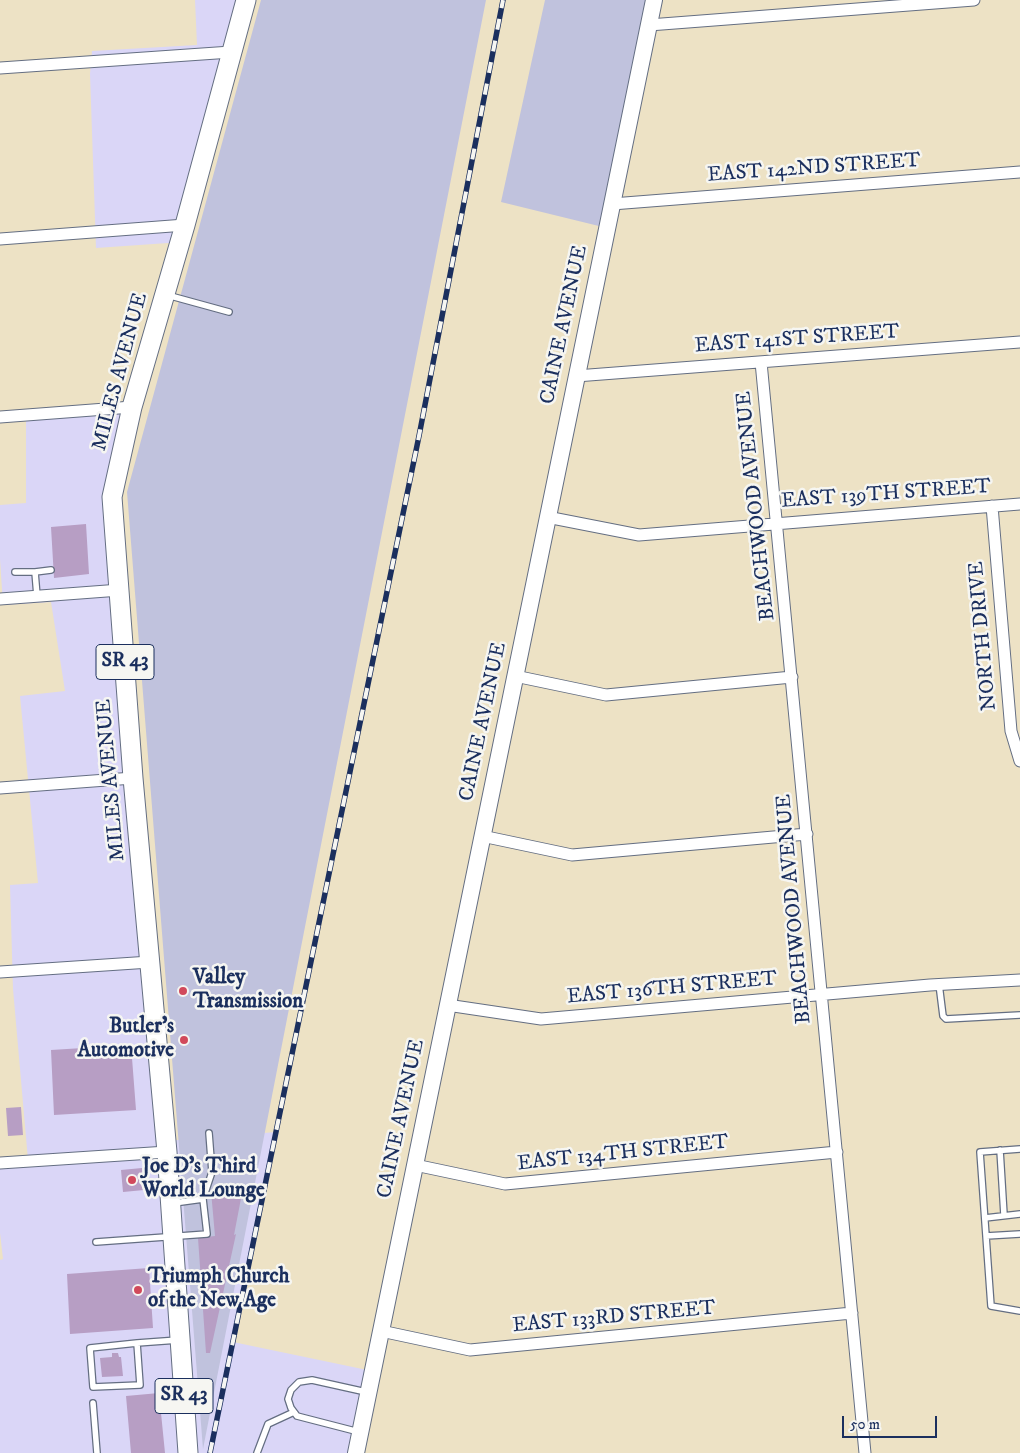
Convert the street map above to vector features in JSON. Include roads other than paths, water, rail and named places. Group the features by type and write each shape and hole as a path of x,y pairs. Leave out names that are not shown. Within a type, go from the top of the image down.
{"main road":[{"name":"MILES AVENUE","path":"188,1453 167,1152 133,778 112,497 132,407 185,225 246,0"}],"street":[{"name":"CAINE AVENUE","path":"356,1453 654,0"},
{"path":"649,25 974,0"},
{"path":"0,68 231,52"},
{"name":"EAST 142ND STREET","path":"612,204 1020,172"},
{"path":"0,239 185,225"},
{"name":"EAST 141ST STREET","path":"576,376 1020,342"},
{"name":"BEACHWOOD AVENUE","path":"762,362 865,1453"},
{"path":"0,416 132,407"},
{"name":"EAST 139TH STREET","path":"547,517 639,535 778,522 1020,504"},
{"name":"NORTH DRIVE","path":"992,506 1010,731 1020,761"},
{"path":"0,599 120,590"},
{"path":"515,676 606,695 792,677"},
{"path":"0,788 133,778"},
{"path":"482,836 572,854 807,834"},
{"path":"0,972 150,962"},
{"name":"EAST 136TH STREET","path":"447,1005 541,1019 939,984 1020,980"},
{"path":"0,1163 167,1152"},
{"name":"EAST 134TH STREET","path":"414,1165 505,1184 837,1152"},
{"name":"EAST 133RD STREET","path":"381,1331 470,1350 852,1314"}],"lane":[{"path":"165,294 230,312"},
{"path":"14,572 51,570"},
{"path":"35,572 37,596"},
{"path":"939,984 943,1016 946,1019 1020,1016"},
{"path":"96,1242 207,1234 203,1199 212,1172 209,1133"},
{"path":"1020,1149 980,1152 991,1306 1020,1311"},
{"path":"1000,1150 1004,1215"},
{"path":"171,1203 203,1199"},
{"path":"985,1218 1020,1214"},
{"path":"986,1236 1020,1234"},
{"path":"137,1343 140,1385 93,1387 90,1348 137,1343 180,1339"},
{"path":"360,1432 306,1420 294,1412 288,1399 291,1390 300,1382 312,1380 368,1392"},
{"path":"94,1403 97,1453"},
{"path":"257,1453 268,1424 294,1412"}],"railway":[{"path":"210,1453 419,436 503,0"}],"place":[{"name":"Valley Transmission","path":"183,991"},
{"name":"Butler's Automotive","path":"184,1040"},
{"name":"Joe D's Third World Lounge","path":"132,1180"},
{"name":"Triumph Church of the New Age","path":"138,1290"}]}
